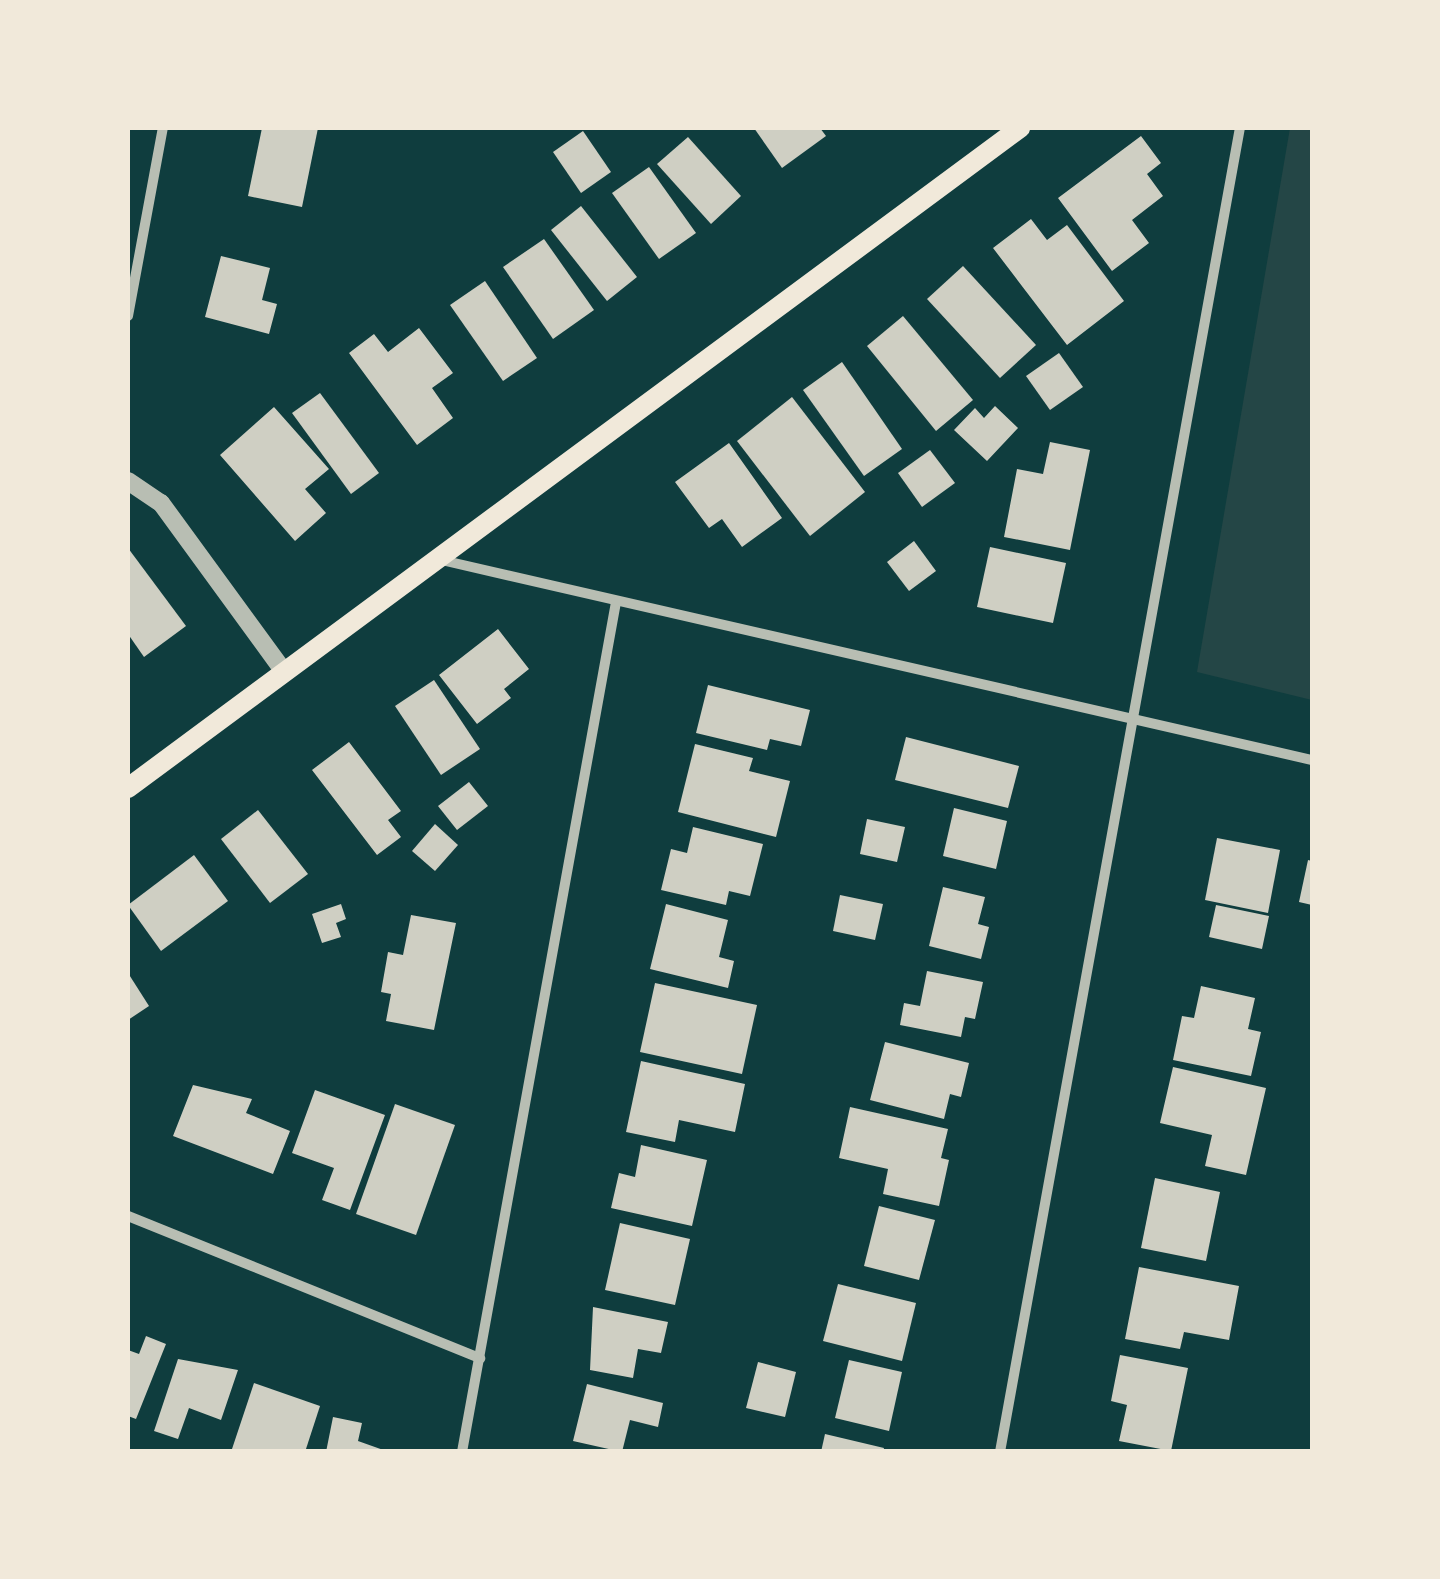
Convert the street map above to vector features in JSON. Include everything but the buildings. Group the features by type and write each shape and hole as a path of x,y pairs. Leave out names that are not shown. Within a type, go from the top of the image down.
{"main road":[{"path":"128,788 282,668 1020,128"}],"street":[{"path":"128,316 163,128"},
{"path":"1000,1452 1130,716 1240,128"},
{"path":"128,481 161,503 282,668"},
{"path":"436,558 1312,760"},
{"path":"462,1452 616,602"},
{"path":"128,1216 480,1358"}],"shaded area":[{"path":"1290,128 1312,128 1312,700 1197,672"}]}
